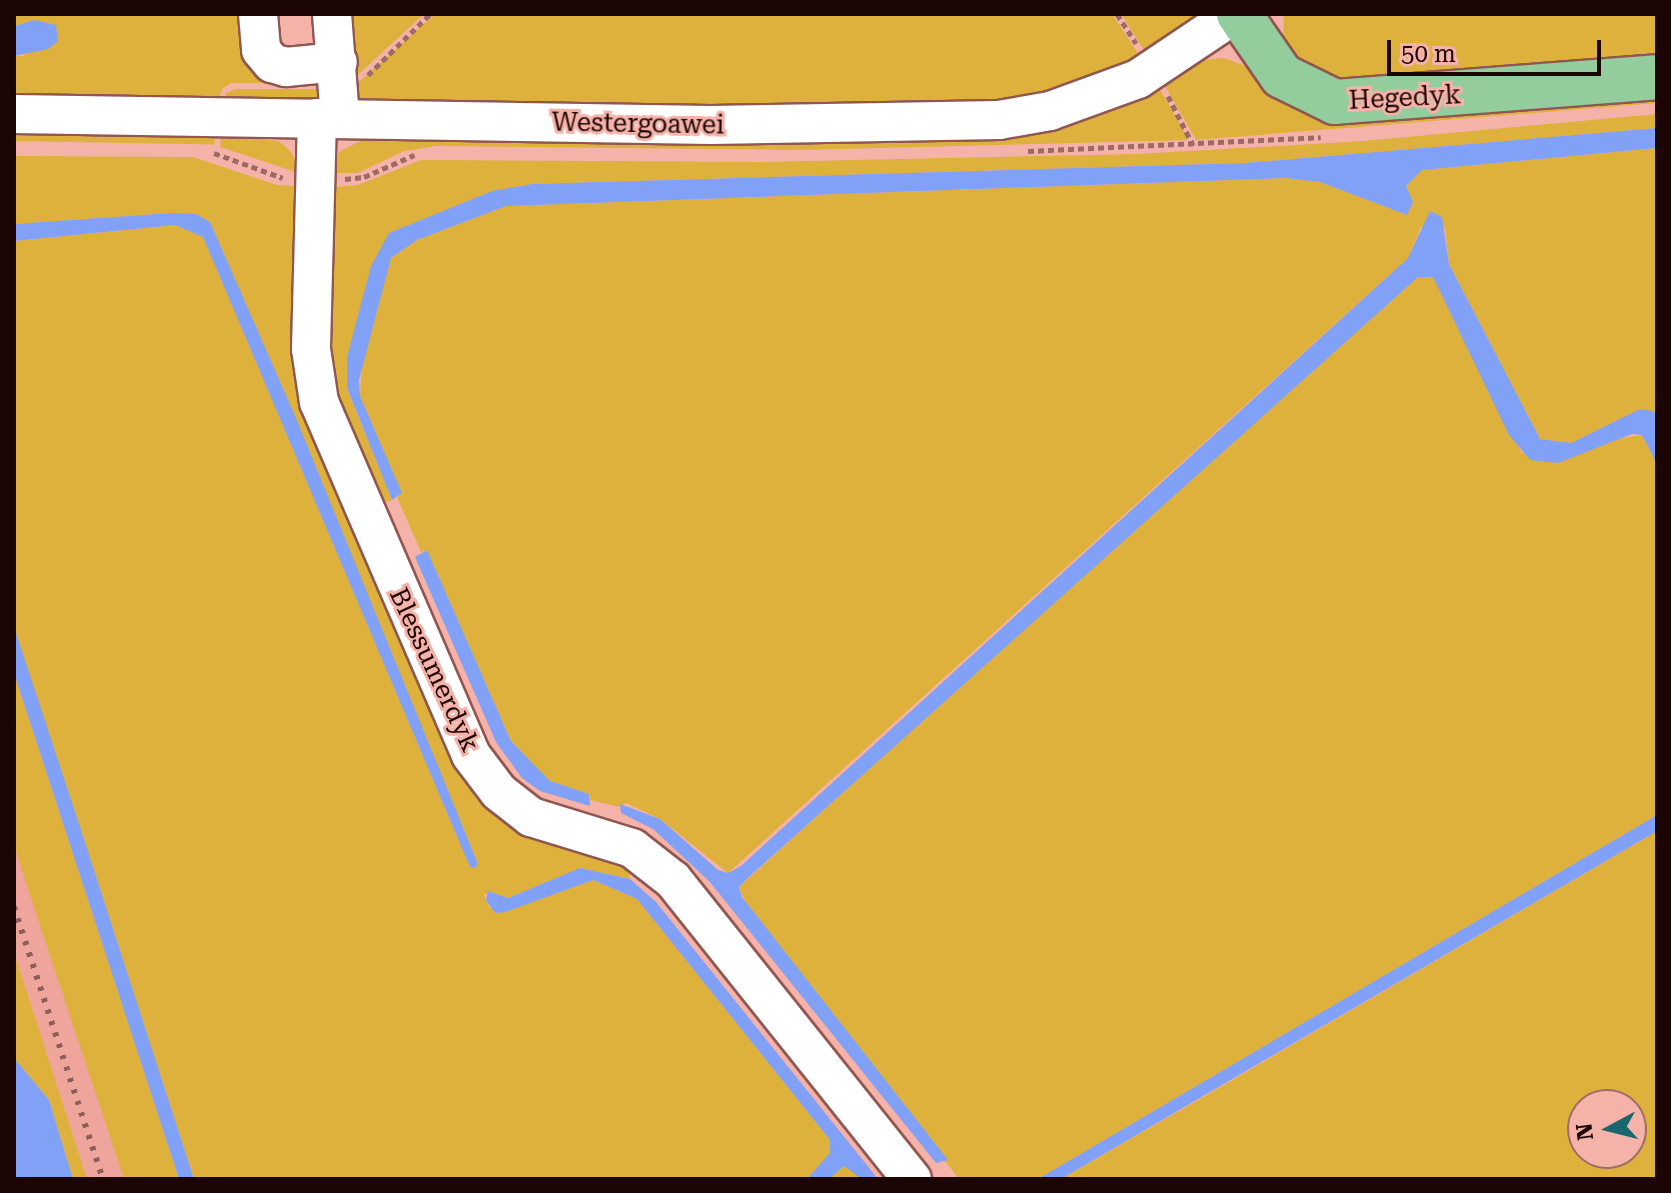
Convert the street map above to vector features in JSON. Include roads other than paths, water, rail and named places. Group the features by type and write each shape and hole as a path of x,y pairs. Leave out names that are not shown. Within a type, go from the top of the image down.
{"main road":[{"name":"Hegedyk","path":"1237,14 1282,76 1335,102 1657,77"}],"street":[{"path":"258,14 261,50 272,63 286,67 350,71"},
{"name":"Blessumerdyk","path":"332,14 350,71 329,119 314,180 311,349 319,402 471,755 499,792 531,817 632,848 673,880 912,1179"},
{"name":"Westergoawei","path":"14,114 711,125 999,120 1050,111 1138,79 1237,14"}],"water":[{"path":"34,20 56,25 58,41 48,49 14,56 14,26"},
{"path":"1657,128 1657,148 1422,170 1406,186 1413,202 1407,215 1320,182 1286,178 506,206 417,240 391,258 359,380 360,396 402,493 392,500 347,388 347,357 371,266 389,233 492,191 532,184 1245,163"},
{"path":"1430,211 1442,217 1449,264 1540,439 1571,443 1640,409 1652,411 1657,414 1657,464 1642,435 1632,434 1558,463 1530,460 1509,435 1433,277 1418,277 750,876 739,887 742,897 948,1160 936,1163 709,881 653,829 621,813 620,804 660,819 718,870 728,873 741,866 1408,258"},
{"path":"196,214 210,222 296,418 478,864 475,868 470,867 203,237 175,225 14,241 14,224"},
{"path":"427,550 511,741 550,781 589,794 590,806 540,791 522,778 496,742 415,557"},
{"path":"14,627 194,1179 179,1179 14,673"},
{"path":"1657,815 1657,831 1061,1179 1038,1179"},
{"path":"580,868 630,879 656,902 878,1179 862,1179 844,1166 829,1179 807,1179 830,1153 830,1140 637,899 593,880 505,912 495,913 486,900 488,891 508,898"},
{"path":"14,1058 49,1100 73,1179 14,1179"}],"railway":[{"path":"14,907 103,1179"}]}
